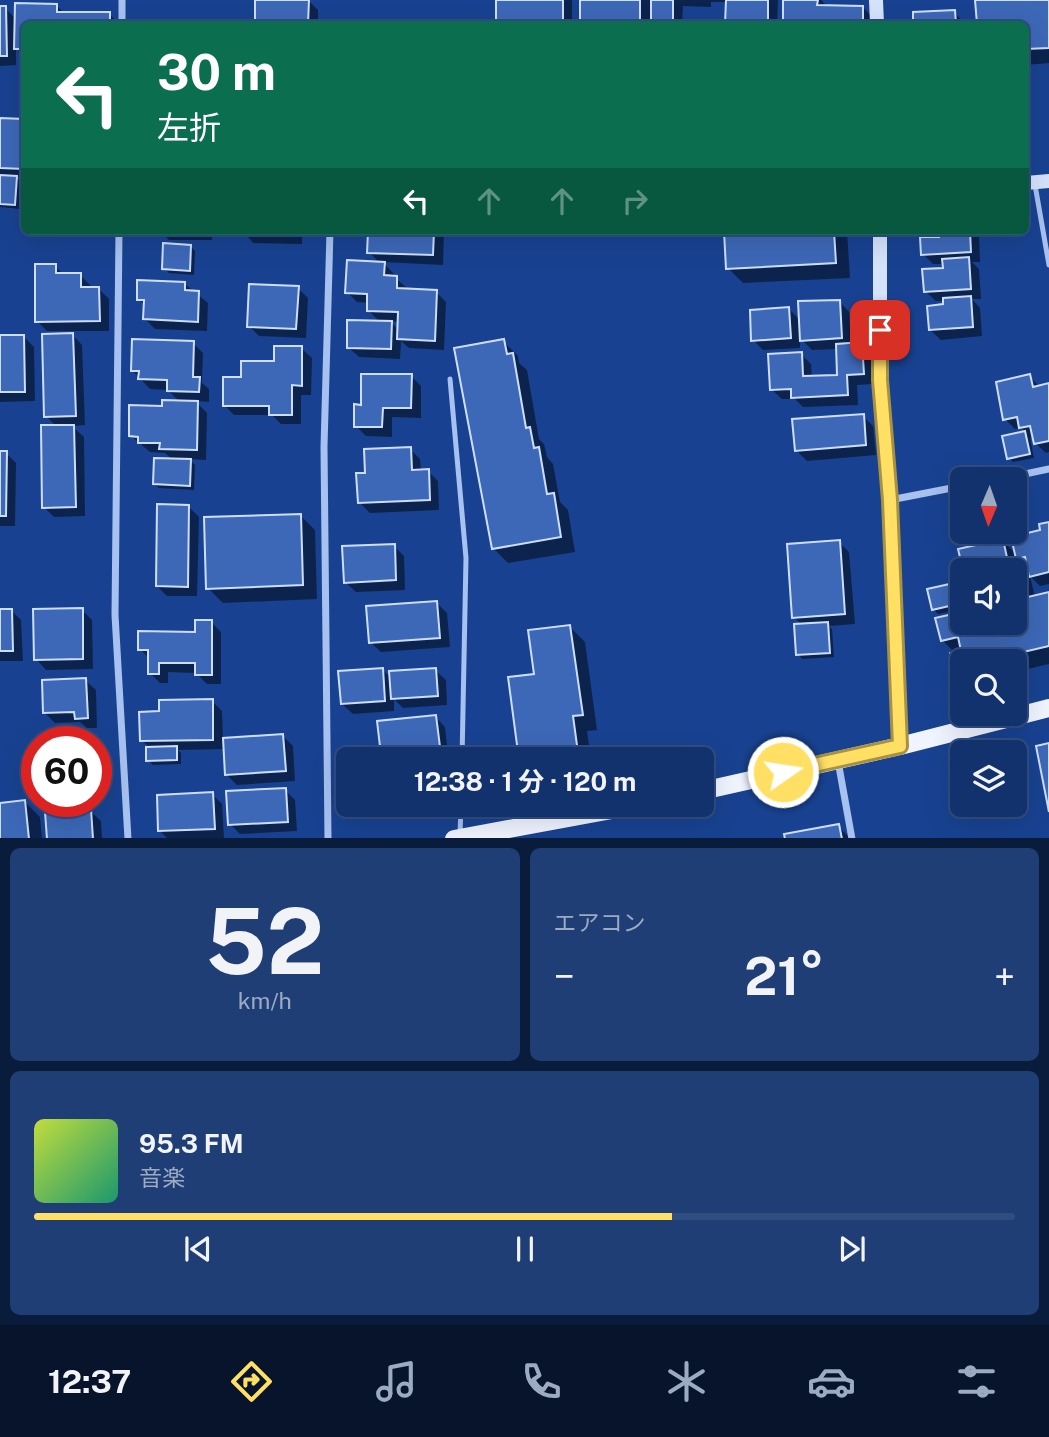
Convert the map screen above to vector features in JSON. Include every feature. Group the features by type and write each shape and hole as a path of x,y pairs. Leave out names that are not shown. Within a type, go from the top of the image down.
{"main road":[{"path":"714,788 900,746 1049,708"},
{"path":"454,838 574,817"}],"street":[{"path":"122,0 122,21"},
{"path":"876,0 877,21"},
{"path":"119,235 115,615 128,838"},
{"path":"327,838 324,447 330,235"},
{"path":"880,235 880,380 890,500 900,746"},
{"path":"1027,474 1049,469"},
{"path":"890,500 950,488"},
{"path":"837,760 852,838"}],"lane":[{"path":"1036,182 1049,265"},
{"path":"450,379 466,558 462,747"},
{"path":"460,838 461,817"}],"building":[{"path":"255,0 309,0 308,21 255,21"},
{"path":"496,0 563,0 563,21 496,21"},
{"path":"580,0 640,0 640,21 580,21"},
{"path":"651,0 673,0 673,21 651,21"},
{"path":"726,0 768,0 768,21 725,21"},
{"path":"783,0 818,0 817,5 863,6 863,21 783,21"},
{"path":"975,0 1049,0 1049,48 1029,49 1029,21 977,21"},
{"path":"15,3 57,4 57,12 110,12 110,21 21,21 21,49 14,49"},
{"path":"0,6 6,6 7,56 0,56"},
{"path":"955,10 956,21 913,21 913,12"},
{"path":"0,118 21,119 21,169 0,168"},
{"path":"0,175 17,176 15,205 0,204"},
{"path":"368,235 434,235 433,255 367,253"},
{"path":"724,235 834,235 836,263 726,269"},
{"path":"970,235 971,252 921,255 920,237"},
{"path":"163,243 191,245 190,271 162,269"},
{"path":"969,257 971,289 924,292 922,269 943,268 942,259"},
{"path":"347,260 385,262 384,275 397,276 397,288 437,290 435,341 397,339 398,312 367,311 367,294 345,293"},
{"path":"35,264 56,264 56,273 81,273 81,287 99,287 100,321 35,322"},
{"path":"137,280 185,282 185,290 199,291 198,322 143,319 144,300 137,300"},
{"path":"249,284 299,286 296,329 247,327"},
{"path":"971,296 973,327 929,330 927,306 943,304 943,298"},
{"path":"840,300 842,338 800,341 798,301"},
{"path":"789,307 791,338 751,341 750,310"},
{"path":"347,320 392,321 391,349 347,348"},
{"path":"73,333 76,416 44,417 42,334"},
{"path":"0,335 24,335 25,392 0,392"},
{"path":"132,339 194,341 193,377 200,377 199,392 167,391 167,380 138,379 139,371 131,371"},
{"path":"504,339 507,354 513,353 526,428 530,427 534,448 539,447 547,494 554,493 561,537 492,549 454,348"},
{"path":"862,342 864,374 847,375 848,395 791,398 791,389 770,390 768,354 802,352 803,376 837,375 836,344"},
{"path":"274,346 302,346 302,386 292,385 292,415 269,415 269,406 223,406 223,377 241,377 241,361 274,361"},
{"path":"361,374 412,374 411,408 383,408 382,427 354,427 354,404 361,405"},
{"path":"1030,374 1033,387 1049,383 1049,441 1034,444 1030,426 1019,428 1017,417 1003,420 996,382"},
{"path":"162,400 198,401 197,450 159,449 160,443 138,443 138,437 129,436 129,405 162,406"},
{"path":"864,414 866,445 795,451 792,419"},
{"path":"41,425 74,425 76,507 42,508"},
{"path":"1025,431 1030,454 1007,459 1002,436"},
{"path":"411,447 412,470 429,469 430,500 358,503 356,473 365,473 364,449"},
{"path":"0,451 7,451 6,516 0,516"},
{"path":"154,458 191,459 190,486 153,484"},
{"path":"157,504 189,505 188,587 156,586"},
{"path":"301,514 303,585 206,589 204,517"},
{"path":"1049,522 1049,572 1029,577 1027,558 1016,558 1013,544 1027,544 1027,533 1040,530 1039,524"},
{"path":"840,540 845,614 792,618 787,544"},
{"path":"395,544 396,580 344,583 342,546"},
{"path":"980,544 1004,544 1007,558 960,558 958,549"},
{"path":"950,584 950,606 932,610 927,589"},
{"path":"1049,592 1049,646 1027,651 1027,649 961,649 958,637 941,641 935,618 950,615 950,635 1027,635 1027,597"},
{"path":"437,601 440,638 369,643 366,606"},
{"path":"83,608 83,659 34,660 33,609"},
{"path":"0,609 12,609 13,651 0,651"},
{"path":"195,620 212,620 212,675 195,675 195,663 159,663 159,674 148,674 148,650 138,650 138,631 195,632"},
{"path":"828,622 830,653 796,655 794,624"},
{"path":"570,625 583,715 573,716 577,747 517,747 508,677 534,674 528,630"},
{"path":"383,668 385,701 341,704 338,671"},
{"path":"436,668 438,696 391,699 389,671"},
{"path":"86,678 88,718 75,719 74,712 43,713 42,680"},
{"path":"213,699 213,740 140,741 139,712 159,711 159,700"},
{"path":"436,715 440,747 380,747 377,721"},
{"path":"283,734 286,771 225,775 223,738"},
{"path":"1049,743 1049,812 1036,746"},
{"path":"177,746 177,760 146,761 146,747"},
{"path":"286,788 288,822 228,825 226,791"},
{"path":"213,792 215,829 158,831 157,795"},
{"path":"21,800 21,817 27,817 29,838 0,838 0,803"},
{"path":"45,817 92,817 93,838 47,838"},
{"path":"839,824 842,838 785,838 784,834"}],"route":[{"path":"783,772 900,746 890,500 880,380 880,330"}]}
